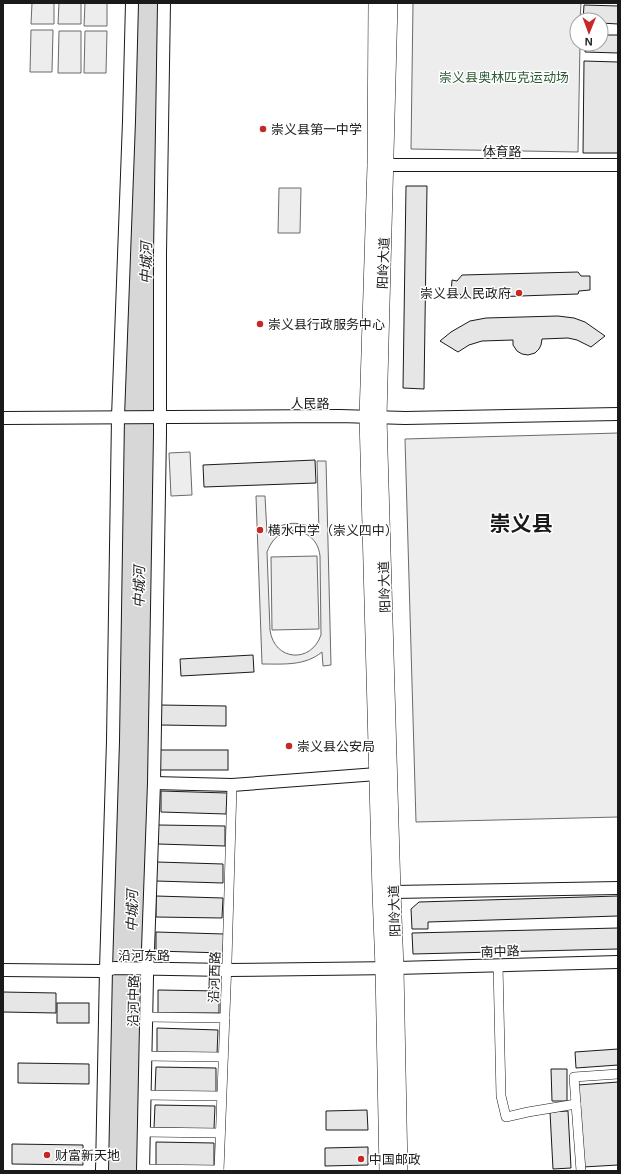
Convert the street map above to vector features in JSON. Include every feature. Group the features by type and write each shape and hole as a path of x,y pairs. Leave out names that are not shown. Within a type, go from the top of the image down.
{"main road":[{"name":"阳岭大道","path":"376,3 373,417 377,774 400,1171"},
{"name":"阳岭大道","path":"387,1171 389,968 393,892 373,417 386,165 390,3"}],"street":[{"path":"3,970 100,971 110,969 132,3"},
{"name":"沿河中路","path":"143,1170 146,1017 144,968 154,783 156,417 164,3"},
{"name":"体育路","path":"386,165 618,165"},
{"name":"人民路","path":"3,418 406,418 618,414"},
{"path":"154,783 232,785 377,774"},
{"name":"沿河西路","path":"219,1170 227,970 232,785"},
{"path":"393,892 618,888"},
{"name":"南中路","path":"389,968 618,962"},
{"path":"498,965 501,1096 506,1117 576,1104"},
{"name":"沿河东路","path":"102,1171 110,969 144,968 227,970 389,968"},
{"path":"146,1017 225,1018"},
{"path":"145,1056 223,1056"},
{"path":"581,1171 574,1077 618,1074"},
{"path":"144,1095 221,1096"},
{"path":"143,1132 220,1133"},
{"path":"143,1170 219,1170"}],"green space":[{"path":"32,3 54,3 54,24 31,24"},
{"path":"59,3 81,3 81,24 58,24"},
{"path":"85,3 107,3 107,26 84,26"},
{"name":"崇义县奥林匹克运动场","path":"413,3 581,3 580,12 569,12 569,52 580,52 578,152 411,149"},
{"path":"31,30 53,30 52,72 30,72"},
{"path":"59,31 81,31 81,73 58,73"},
{"path":"85,31 107,31 106,73 84,73"},
{"path":"279,188 301,188 300,233 278,233"},
{"path":"618,433 618,817 416,822 405,439"},
{"path":"190,452 192,495 171,496 169,453"},
{"path":"317,461 326,461 331,665 323,666 322,652 309,660 301,662 286,664 262,664 256,496 265,496 267,533 280,526 292,523 312,527 319,531","holes":["287,531 304,533 309,536 319,550 321,635 316,644 309,651 302,654 293,655 285,653 278,648 273,640 270,630 267,552 272,542 277,537"]},
{"path":"317,556 319,629 272,630 271,557"}],"building":[{"path":"584,5 618,6 618,24 609,23 609,12 584,12"},
{"path":"609,35 618,35 618,53 585,52 609,52"},
{"path":"584,61 618,62 618,153 583,153"},
{"path":"406,186 427,186 424,389 403,388"},
{"path":"578,272 581,276 590,276 590,290 579,291 578,294 463,298 460,294 451,294 452,280 457,281 462,275"},
{"path":"558,316 574,318 585,322 605,336 591,347 577,340 568,338 542,339 539,349 535,353 528,355 517,351 513,345 513,340 482,341 469,345 458,352 440,341 451,332 470,321 486,318"},
{"path":"315,460 316,483 204,487 203,465"},
{"path":"253,655 254,672 181,676 180,659"},
{"path":"160,705 226,706 226,726 160,725"},
{"path":"160,750 228,750 228,770 160,770"},
{"path":"161,791 227,793 226,814 161,812"},
{"path":"158,825 225,826 225,846 158,844"},
{"path":"157,862 223,864 223,883 156,881"},
{"path":"156,896 223,898 222,918 156,917"},
{"path":"618,896 618,916 428,922 428,929 412,929 411,909 419,902"},
{"path":"618,928 618,949 413,954 412,933"},
{"path":"156,932 224,934 223,953 156,951"},
{"path":"158,990 219,991 219,1013 158,1013"},
{"path":"3,992 56,993 56,1013 3,1012"},
{"path":"57,1003 89,1003 89,1023 57,1023"},
{"path":"157,1028 218,1030 217,1054 157,1052"},
{"path":"618,1049 618,1065 576,1068 575,1052"},
{"path":"18,1063 89,1064 89,1084 18,1083"},
{"path":"156,1067 216,1068 216,1093 155,1092"},
{"path":"551,1069 567,1069 567,1101 552,1101"},
{"path":"618,1082 618,1165 583,1167 578,1085"},
{"path":"155,1105 215,1106 214,1129 154,1128"},
{"path":"367,1110 368,1130 326,1130 326,1111"},
{"path":"568,1111 571,1168 553,1169 550,1112"},
{"path":"156,1142 214,1143 214,1166 156,1166"},
{"name":"财富新天地","path":"12,1144 83,1145 83,1165 12,1164"},
{"path":"368,1147 368,1165 325,1166 325,1148"}],"waterway":[{"name":"中城河","path":"116,1171 142,3"},
{"name":"中城河","path":"132,1171 158,3"}],"place":[{"name":"崇义县第一中学","path":"263,129"},
{"name":"崇义县人民政府","path":"519,293"},
{"name":"崇义县行政服务中心","path":"260,324"},
{"name":"横水中学（崇义四中）","path":"260,530"},
{"name":"崇义县公安局","path":"289,746"},
{"name":"财富新天地","path":"47,1155"},
{"name":"中国邮政","path":"361,1159"}],"district":[{"name":"崇义县","path":"521,524"}]}
